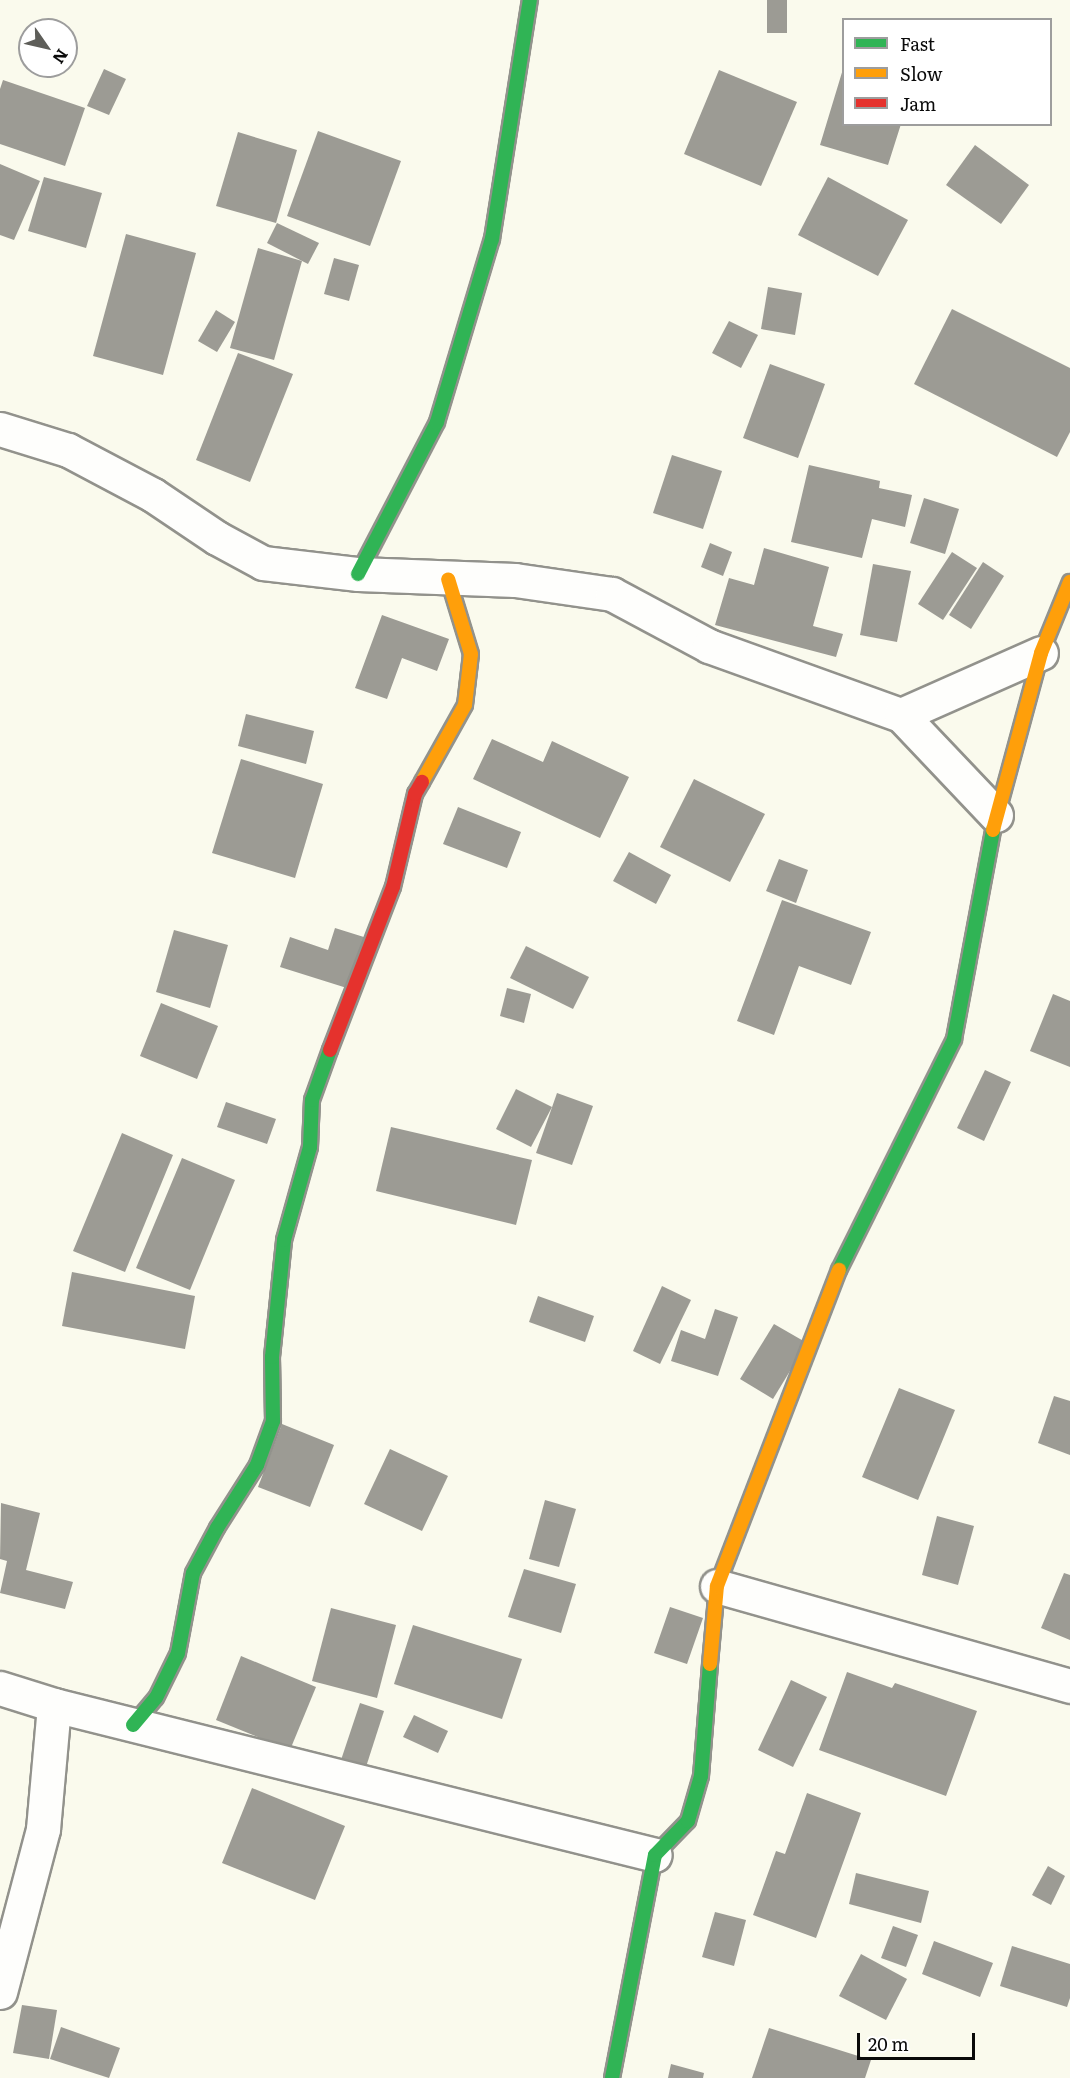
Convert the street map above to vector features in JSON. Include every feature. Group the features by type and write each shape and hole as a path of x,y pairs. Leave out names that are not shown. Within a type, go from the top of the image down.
{"street":[{"path":"358,574 437,422 489,251 530,0"},
{"path":"0,429 68,450 153,495 217,538 263,562 358,574 515,580 612,594 709,646 901,715 996,815"},
{"path":"133,1725 156,1698 178,1653 193,1573 217,1528 257,1465 273,1421 272,1357 284,1240 310,1148 312,1100 365,955 393,887 415,794 465,705 471,654 448,579"},
{"path":"612,2078 656,1854 688,1821 701,1776 717,1586 834,1279 954,1039 996,815 1041,653 1070,582"},
{"path":"901,715 1041,653"},
{"path":"717,1586 1070,1686"},
{"path":"0,1688 54,1705 133,1725 656,1854"},
{"path":"0,1992 43,1829 54,1705"}],"building":[{"path":"767,0 787,0 787,33 767,33"},
{"path":"104,69 126,79 109,115 87,106"},
{"path":"719,70 797,102 761,186 684,154"},
{"path":"842,72 842,126 900,126 888,165 820,145"},
{"path":"3,80 85,108 65,166 0,144 0,89"},
{"path":"318,131 401,161 370,246 287,216"},
{"path":"238,132 297,150 276,223 216,206"},
{"path":"975,145 1029,185 1001,224 946,185"},
{"path":"0,164 40,181 14,240 0,235"},
{"path":"44,177 102,193 86,248 28,231"},
{"path":"828,177 908,220 878,276 798,235"},
{"path":"277,223 319,243 308,264 267,243"},
{"path":"126,234 196,253 163,375 93,356"},
{"path":"258,248 302,261 274,360 230,348"},
{"path":"334,258 359,265 349,301 324,294"},
{"path":"768,287 802,293 795,335 761,329"},
{"path":"952,309 1070,368 1070,432 1057,457 914,384"},
{"path":"216,310 235,322 217,352 198,341"},
{"path":"729,321 758,335 741,368 712,353"},
{"path":"238,353 293,374 250,482 196,460"},
{"path":"770,364 825,384 798,458 743,438"},
{"path":"672,455 722,471 703,529 653,513"},
{"path":"809,465 880,481 879,488 912,495 905,527 872,519 862,558 791,542"},
{"path":"924,498 959,509 945,554 910,543"},
{"path":"710,543 732,552 723,576 701,567"},
{"path":"764,548 829,567 813,626 843,634 836,657 715,625 729,578 754,585"},
{"path":"952,552 977,568 943,620 918,604"},
{"path":"983,562 1004,576 971,629 949,615"},
{"path":"873,564 911,571 897,642 860,635"},
{"path":"382,615 449,639 437,671 402,658 387,699 355,688"},
{"path":"246,714 314,731 306,764 238,746"},
{"path":"492,739 543,762 552,741 629,777 600,838 473,779"},
{"path":"241,759 323,784 295,878 212,853"},
{"path":"694,779 765,814 730,882 660,847"},
{"path":"458,807 521,832 507,868 443,844"},
{"path":"629,852 671,875 656,904 613,881"},
{"path":"779,859 808,870 796,903 766,891"},
{"path":"782,900 871,932 851,985 799,966 774,1035 737,1021"},
{"path":"335,928 367,938 350,989 280,967 290,937 328,950"},
{"path":"174,930 228,945 210,1008 156,992"},
{"path":"526,946 589,977 573,1009 510,978"},
{"path":"507,988 531,994 524,1023 500,1016"},
{"path":"1053,994 1070,1001 1070,1067 1030,1051"},
{"path":"161,1003 218,1026 197,1079 140,1056"},
{"path":"985,1070 1011,1082 984,1141 957,1128"},
{"path":"516,1089 552,1107 531,1147 496,1129"},
{"path":"557,1093 593,1106 572,1165 536,1153"},
{"path":"226,1102 276,1119 267,1144 217,1127"},
{"path":"391,1127 532,1160 516,1225 376,1191"},
{"path":"122,1133 173,1155 125,1272 73,1251"},
{"path":"182,1158 235,1180 190,1290 136,1268"},
{"path":"72,1272 195,1296 185,1349 62,1326"},
{"path":"662,1286 691,1300 660,1364 633,1351"},
{"path":"538,1296 594,1316 585,1342 529,1322"},
{"path":"715,1309 738,1317 718,1376 671,1361 681,1330 705,1339"},
{"path":"774,1324 807,1343 773,1399 740,1379"},
{"path":"899,1388 955,1410 918,1500 862,1477"},
{"path":"1054,1396 1070,1401 1070,1455 1038,1443"},
{"path":"282,1424 334,1445 310,1507 258,1487"},
{"path":"390,1449 448,1476 422,1531 364,1504"},
{"path":"545,1500 576,1509 559,1567 529,1559"},
{"path":"1,1503 40,1513 26,1570 73,1582 65,1609 0,1593 7,1561 0,1559"},
{"path":"937,1516 974,1526 958,1585 922,1575"},
{"path":"524,1569 576,1584 561,1633 508,1617"},
{"path":"1064,1573 1070,1575 1070,1640 1041,1628"},
{"path":"670,1607 703,1618 687,1664 654,1653"},
{"path":"331,1608 396,1625 377,1698 312,1681"},
{"path":"413,1625 522,1659 502,1719 394,1684"},
{"path":"241,1656 316,1687 290,1750 216,1720"},
{"path":"847,1672 892,1688 895,1683 977,1711 946,1796 819,1750"},
{"path":"791,1680 827,1697 793,1767 758,1750"},
{"path":"360,1703 384,1711 365,1770 340,1763"},
{"path":"414,1715 448,1731 438,1753 403,1737"},
{"path":"252,1788 345,1826 315,1900 222,1863"},
{"path":"807,1793 861,1813 816,1938 753,1915 776,1851 785,1854"},
{"path":"1048,1866 1065,1876 1051,1905 1032,1895"},
{"path":"856,1873 929,1891 921,1923 849,1904"},
{"path":"715,1912 746,1920 734,1966 702,1957"},
{"path":"893,1926 918,1935 906,1967 881,1958"},
{"path":"934,1941 993,1963 980,1997 922,1974"},
{"path":"1012,1946 1070,1964 1070,1998 1067,2007 1000,1986"},
{"path":"861,1954 907,1979 886,2020 839,1996"},
{"path":"22,2005 57,2010 49,2059 13,2053"},
{"path":"61,2027 120,2048 109,2078 50,2059"},
{"path":"769,2028 871,2060 865,2078 752,2078"},
{"path":"671,2064 704,2073 703,2078 668,2078"}],"traffic: fast":[{"path":"358,574 437,422 492,239 530,0"},
{"path":"839,1270 954,1039 993,830"},
{"path":"133,1725 156,1698 178,1653 193,1573 217,1528 257,1465 273,1421 272,1357 284,1240 310,1147 312,1100 330,1050"},
{"path":"612,2078 655,1855 688,1821 701,1776 710,1664"}],"traffic: slow":[{"path":"422,782 465,705 471,654 448,579"},
{"path":"993,830 1041,653 1070,582"},
{"path":"710,1664 717,1586 839,1270"}],"traffic: jam":[{"path":"330,1050 393,887 415,794 422,782"}]}
